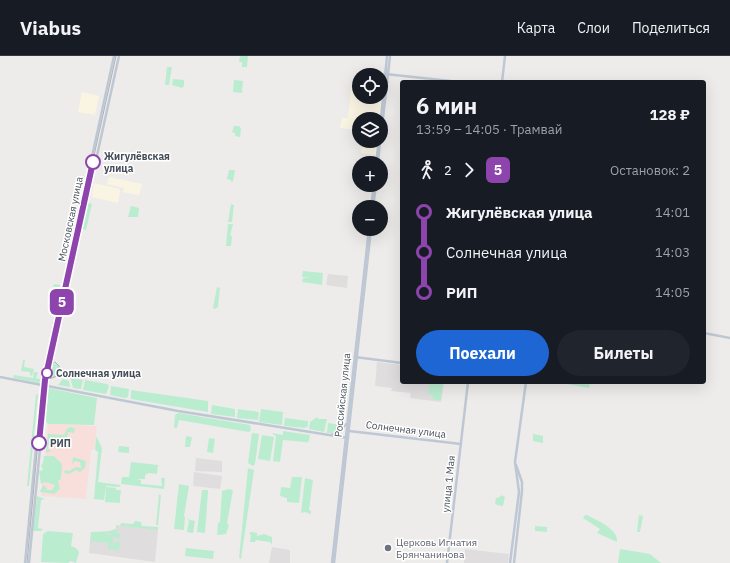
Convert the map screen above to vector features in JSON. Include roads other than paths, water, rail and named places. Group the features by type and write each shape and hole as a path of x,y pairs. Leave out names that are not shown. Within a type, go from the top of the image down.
{"street":[{"name":"Московская улица","path":"25,563 42,385 114,56"},
{"name":"Московская улица","path":"30,563 46,386 119,56"},
{"path":"387,68 388,56"},
{"path":"502,80 504,56"},
{"path":"388,74 442,80"},
{"path":"88,174 92,175"},
{"path":"86,183 90,184"},
{"name":"Российская улица","path":"347,438 349,431 369,236"},
{"path":"73,244 77,245"},
{"path":"57,316 59,318 61,317"},
{"path":"56,321 60,322"},
{"path":"706,333 730,338"},
{"path":"356,358 400,363"},
{"name":"Российская улица","path":"333,563 356,358"},
{"path":"0,377 193,414 347,438"},
{"name":"улица 1 Мая","path":"447,563 468,384"},
{"path":"514,563 520,494 519,476 515,462 526,384"},
{"path":"329,435 342,430 348,421"},
{"path":"38,422 43,422"},
{"name":"Солнечная улица","path":"349,431 461,444"},
{"path":"510,563 520,494"},
{"path":"28,532 32,533"}],"tram line":[{"path":"27,563 43,386 116,56"},
{"name":"5","path":"39,443 45,380 93,162"},
{"path":"45,383 49,379 57,376 60,371 59,366 55,362 49,362 48,366"}],"place":[{"name":"Жигулёвская улица","path":"93,162"},
{"name":"Солнечная улица","path":"47,373"},
{"name":"РИП","path":"39,443"},
{"name":"Церковь Игнатия Брянчанинова","path":"388,548"}]}
